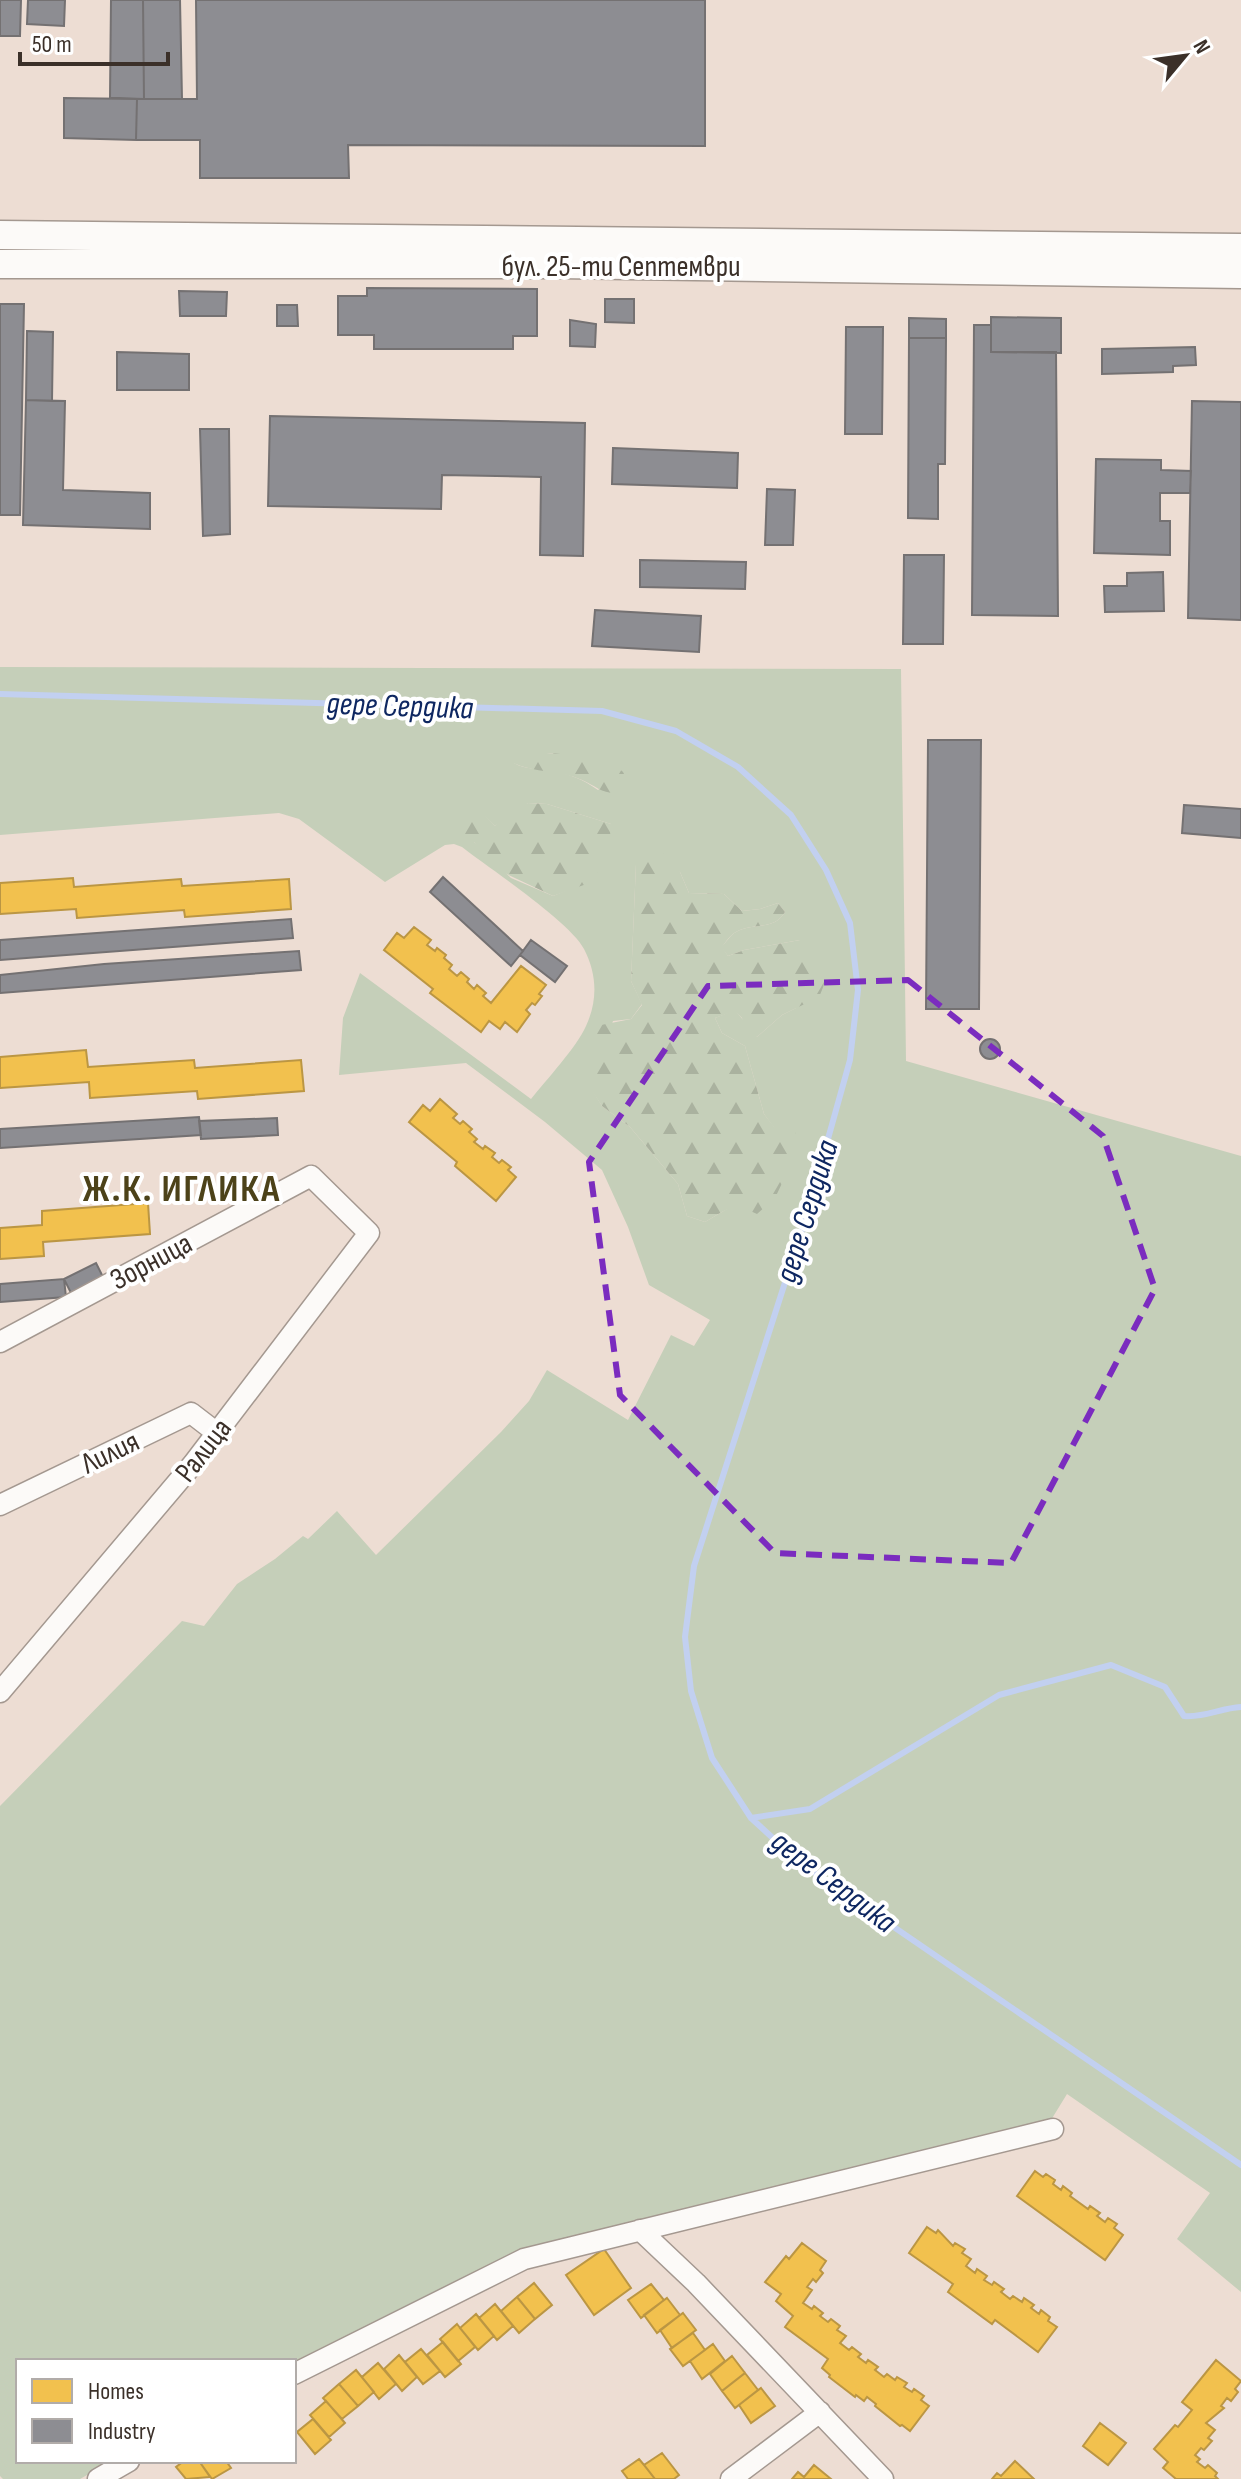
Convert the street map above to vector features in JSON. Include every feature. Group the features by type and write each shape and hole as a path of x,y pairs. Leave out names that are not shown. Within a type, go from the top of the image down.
{"main road":[{"name":"бул. 25-ти Септември","path":"0,235 1241,248"},
{"name":"бул. 25-ти Септември","path":"0,264 558,264 1241,274"}],"street":[{"name":"Зорница","path":"0,1342 311,1176 340,1203"},
{"name":"Ралица","path":"0,1692 217,1433 369,1233 340,1203"},
{"name":"Лилия","path":"0,1505 191,1413 217,1433"},
{"path":"296,2373 524,2259 1053,2129"},
{"path":"640,2230 696,2283 883,2479"},
{"path":"731,2479 820,2412"},
{"path":"98,2479 126,2463"}],"highlighted area":[{"path":"908,980 1103,1136 1155,1289 1011,1563 775,1553 620,1395 589,1162 708,986"}],"green space":[{"path":"0,667 901,669 906,1061 1241,1156 1241,2292 1177,2239 1210,2193 1067,2094 1051,2120 521,2251 296,2363 296,2359 16,2359 16,2463 108,2463 80,2479 3,2479 0,2476 0,1806 182,1621 204,1626 237,1584 303,1536 308,1539 337,1511 376,1555 501,1432 529,1401 547,1370 628,1420 671,1335 694,1346 710,1320 649,1285 628,1227 602,1170 545,1122 466,1063 339,1075 343,1018 360,973 531,1099 581,1035 593,1007 591,968 576,938 546,910 462,847 445,845 385,882 299,819 279,813 0,835","holes":["550,753 607,763 622,771 598,790 570,775 514,763","528,803 547,804 611,824 570,889 553,896 511,878 474,842 481,812 495,826","636,864 680,872 689,893 724,894 742,911 778,903 785,912 780,918 734,933 721,947 728,956 800,940 796,1008 782,1015 757,1037 735,1010 715,1018 722,1033 745,1046 764,1114 775,1129 741,1206 732,1206 705,1222 687,1216 678,1184 630,1127 602,1106 591,1088 613,1021 631,1019 642,1004 631,981"]},
{"path":"523,755 581,756 606,762 623,772 627,784 618,793 608,792 574,777 513,763"},
{"path":"528,803 547,804 611,824 609,851 592,882 553,896 494,868 474,842 461,840 453,834 460,821 471,813 481,811 495,826 515,808"},
{"path":"651,853 664,854 680,872 689,893 724,894 742,911 778,903 785,912 775,922 734,933 722,947 728,956 800,940 824,964 825,978 819,997 782,1015 757,1037 745,1032 742,1018 735,1011 715,1018 722,1033 745,1046 764,1114 775,1128 788,1115 799,1117 785,1177 775,1198 757,1214 736,1208 705,1222 687,1216 678,1184 630,1127 602,1106 590,1088 598,1059 593,1039 601,1025 631,1019 642,1005 631,981 636,864"}],"building: Homes":[{"path":"73,878 74,887 181,879 182,886 289,879 291,909 185,917 184,910 77,918 76,909 0,914 0,883"},
{"path":"414,927 431,940 427,945 446,955 444,958 452,965 449,969 457,976 461,972 474,989 477,985 486,993 483,996 491,1003 521,966 546,985 535,1005 532,1003 526,1010 530,1014 517,1032 505,1022 500,1029 489,1021 481,1032 430,993 433,989 384,950 397,933 404,938"},
{"path":"86,1050 88,1067 194,1060 195,1068 301,1060 304,1091 198,1099 197,1091 90,1098 89,1082 0,1088 0,1057"},
{"path":"440,1099 457,1114 453,1118 460,1124 463,1121 472,1129 469,1132 477,1139 474,1142 495,1153 492,1157 499,1163 502,1160 511,1167 508,1170 516,1177 496,1201 455,1166 457,1162 409,1122 423,1105 430,1111"},
{"path":"148,1203 150,1234 43,1242 44,1256 0,1259 0,1228 42,1225 42,1211"},
{"path":"1035,2171 1055,2180 1053,2184 1061,2190 1063,2186 1072,2193 1070,2196 1088,2209 1090,2206 1100,2213 1097,2216 1105,2222 1108,2218 1117,2224 1114,2228 1123,2235 1105,2260 1017,2196"},
{"path":"927,2227 936,2233 938,2230 953,2246 955,2243 965,2249 962,2253 971,2259 966,2266 975,2273 977,2269 987,2276 984,2280 1004,2289 1001,2292 1010,2299 1013,2296 1022,2302 1024,2298 1034,2305 1031,2308 1039,2314 1041,2310 1050,2317 1048,2321 1057,2327 1038,2352 995,2320 992,2324 948,2292 953,2284 909,2253"},
{"path":"802,2243 826,2261 820,2270 823,2273 807,2287 812,2290 803,2303 812,2309 814,2306 823,2313 820,2316 840,2326 837,2330 846,2336 840,2343 849,2350 852,2347 866,2363 868,2360 878,2367 875,2370 884,2377 887,2374 895,2380 897,2377 907,2383 904,2387 924,2396 921,2400 929,2406 910,2431 867,2397 864,2401 855,2397 829,2377 822,2368 828,2359 785,2327 793,2316 776,2301 781,2294 765,2282 786,2256 789,2259"},
{"path":"604,2249 631,2288 594,2315 566,2275"},
{"path":"534,2283 552,2305 535,2319 517,2297"},
{"path":"651,2284 664,2300 641,2318 628,2300"},
{"path":"517,2297 535,2319 519,2333 501,2311"},
{"path":"667,2298 680,2315 657,2333 644,2315"},
{"path":"495,2304 513,2326 497,2340 479,2318"},
{"path":"683,2313 696,2330 672,2348 660,2330"},
{"path":"476,2314 494,2336 478,2350 460,2328"},
{"path":"457,2324 475,2347 458,2361 440,2339"},
{"path":"693,2333 705,2350 683,2366 670,2349"},
{"path":"443,2342 461,2364 445,2377 427,2355"},
{"path":"713,2344 725,2361 702,2379 690,2361"},
{"path":"421,2349 440,2371 423,2384 405,2362"},
{"path":"399,2355 417,2377 402,2391 384,2369"},
{"path":"732,2356 745,2373 722,2391 710,2374"},
{"path":"1216,2360 1241,2381 1231,2401 1227,2398 1221,2406 1224,2408 1206,2423 1215,2430 1208,2438 1212,2441 1195,2455 1200,2459 1197,2462 1205,2468 1208,2465 1217,2473 1215,2476 1218,2479 1176,2479 1163,2468 1168,2462 1154,2449 1192,2410 1182,2402"},
{"path":"378,2363 396,2384 379,2399 362,2377"},
{"path":"356,2370 374,2392 358,2406 339,2384"},
{"path":"745,2373 758,2390 735,2408 722,2391"},
{"path":"339,2384 358,2406 342,2419 323,2398"},
{"path":"761,2388 775,2406 751,2423 739,2405"},
{"path":"326,2401 345,2423 329,2437 310,2415"},
{"path":"313,2419 331,2440 315,2454 297,2432"},
{"path":"1100,2423 1126,2443 1108,2465 1083,2446"},
{"path":"662,2453 679,2475 674,2479 655,2479 644,2465"},
{"path":"639,2459 655,2479 628,2479 622,2471"},
{"path":"1015,2461 1034,2479 992,2479 997,2473 1001,2476"},
{"path":"181,2463 200,2463 210,2477 186,2479 176,2467"},
{"path":"200,2463 227,2463 231,2468 212,2479"},
{"path":"814,2465 831,2479 792,2479 798,2472 804,2477"}],"building: Industry":[{"path":"0,0 21,0 20,36 0,36"},
{"path":"28,0 65,0 64,26 27,24"},
{"path":"111,0 143,0 144,99 110,98"},
{"path":"143,0 180,0 182,99 144,99"},
{"path":"196,0 705,0 705,146 348,145 349,178 200,178 200,140 136,140 137,99 197,99"},
{"path":"64,98 137,99 136,140 64,138"},
{"path":"367,288 537,289 537,336 513,336 513,349 374,349 374,335 338,335 338,296 367,296"},
{"path":"179,291 227,292 226,316 180,316"},
{"path":"605,299 634,299 634,323 605,322"},
{"path":"0,304 24,304 20,515 0,515"},
{"path":"277,305 297,305 298,326 277,326"},
{"path":"991,317 1061,318 1061,353 991,352"},
{"path":"909,318 946,319 946,338 909,338"},
{"path":"570,320 596,324 595,347 570,346"},
{"path":"974,325 991,325 991,352 1056,352 1058,616 972,615"},
{"path":"846,327 883,327 882,434 845,434"},
{"path":"27,331 53,332 52,401 26,400"},
{"path":"909,338 946,338 945,464 938,464 938,519 908,518"},
{"path":"1195,347 1196,365 1173,366 1173,372 1102,374 1102,349"},
{"path":"117,352 189,354 189,390 117,390"},
{"path":"26,400 65,401 63,490 150,493 150,529 23,525"},
{"path":"1192,401 1241,402 1241,620 1188,618"},
{"path":"270,416 585,423 583,556 540,555 541,477 442,475 441,509 268,506"},
{"path":"200,429 229,429 230,534 203,536"},
{"path":"613,448 738,453 737,488 612,484"},
{"path":"1096,459 1161,460 1161,470 1191,471 1190,493 1160,493 1160,521 1170,521 1170,555 1094,553"},
{"path":"767,489 795,490 793,545 765,545"},
{"path":"904,555 944,555 943,644 903,644"},
{"path":"640,560 746,562 745,589 640,587"},
{"path":"1163,572 1164,611 1105,612 1104,586 1127,586 1127,573"},
{"path":"595,610 701,616 699,652 592,646"},
{"path":"928,740 981,740 979,1009 926,1009"},
{"path":"1184,805 1241,809 1241,838 1182,833"},
{"path":"443,877 523,951 511,966 430,892"},
{"path":"291,919 293,938 0,960 0,940"},
{"path":"531,940 567,966 555,982 520,955"},
{"path":"299,951 301,970 0,993 0,975 104,964"},
{"path":"990,1039 997,1042 1000,1049 997,1056 990,1059 983,1056 980,1049 983,1042"},
{"path":"199,1117 201,1135 0,1148 0,1129"},
{"path":"277,1118 278,1135 201,1139 199,1121"},
{"path":"96,1263 103,1277 71,1293 64,1279"},
{"path":"64,1279 66,1297 0,1302 0,1284"}],"waterway":[{"name":"дере Сердика","path":"0,694 602,711 676,731 738,767 791,815 826,870 850,923 858,990 850,1060 807,1214 694,1566 685,1637 691,1691 712,1758 751,1818 799,1862 1241,2165"},
{"path":"751,1818 810,1809 999,1695 1111,1665 1165,1687 1184,1716 1241,1707"}],"district":[{"name":"Ж.К. ИГЛИКА","path":"182,1188"}]}
